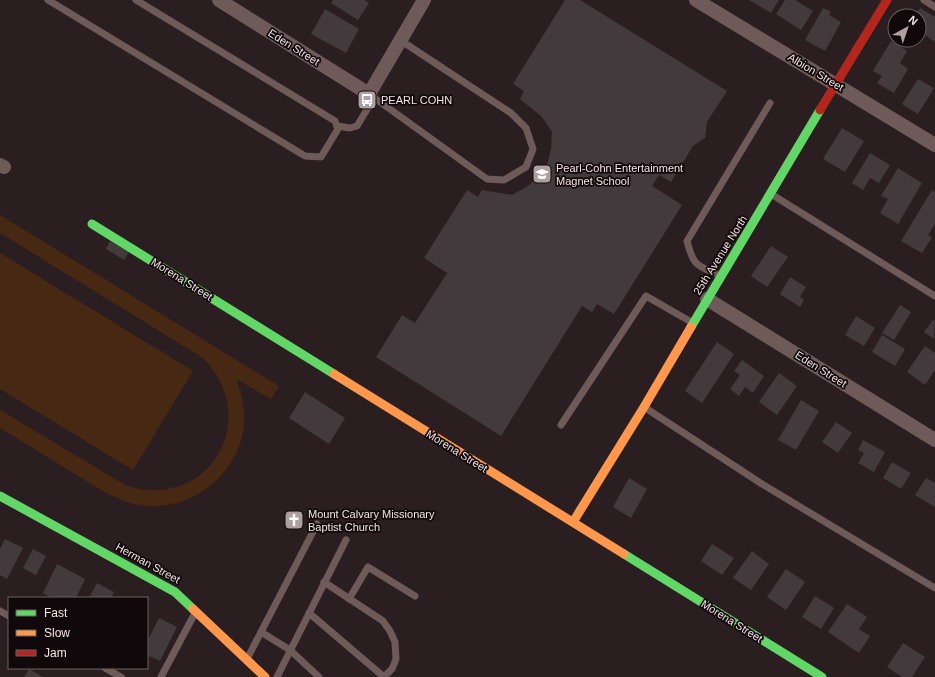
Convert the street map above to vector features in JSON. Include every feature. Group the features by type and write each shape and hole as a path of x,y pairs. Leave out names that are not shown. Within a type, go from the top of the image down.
{"street":[{"name":"Eden Street","path":"219,0 368,94"},
{"path":"368,94 424,0"},
{"name":"Albion Street","path":"696,0 935,145"},
{"name":"25th Avenue North","path":"573,522 644,407 707,299 887,0"},
{"name":"Morena Street","path":"92,224 822,677"},
{"name":"Eden Street","path":"707,299 935,440"},
{"name":"Herman Street","path":"0,496 175,592 266,677"}],"lane":[{"path":"48,0 306,156 321,157 338,129 335,121 136,0"},
{"path":"924,0 935,7"},
{"path":"368,94 487,179 504,180 526,167 533,149 526,128 511,113 400,40"},
{"path":"337,126 350,128 357,126 371,103 368,94"},
{"path":"721,276 699,266 692,259 687,241 770,103"},
{"path":"771,194 935,296"},
{"path":"561,425 646,296 693,323"},
{"path":"644,407 762,484 935,588"},
{"path":"247,659 317,524"},
{"path":"277,677 346,540"},
{"path":"349,599 368,567 415,596"},
{"path":"309,613 384,677 392,669 396,659 394,642 390,631 382,621 324,582"},
{"path":"161,677 196,611"},
{"path":"261,632 290,650 319,677"},
{"path":"107,669 121,677"}],"shaded area":[{"path":"0,215 279,386 271,399 236,379 240,390 244,412 244,424 241,441 234,458 224,472 212,484 181,502 164,506 146,506 136,504 106,493 0,428 0,410 125,485 154,490 180,486 202,473 218,455 227,433 228,408 221,382 203,358 0,233"},
{"path":"0,253 193,371 133,470 0,389"}],"building":[{"path":"333,0 364,0 369,3 358,20 331,3"},
{"path":"565,0 580,0 727,91 707,122 705,138 693,146 671,182 659,175 652,186 682,205 614,314 597,304 592,312 582,306 501,436 376,357 402,315 415,323 447,273 424,258 467,190 478,197 482,190 512,195 528,186 546,169 551,149 552,132 542,117 520,99 524,91 513,84"},
{"path":"749,0 779,0 771,13"},
{"path":"785,0 795,0 813,11 801,30 776,14"},
{"path":"823,8 831,12 829,15 841,22 825,51 805,40"},
{"path":"325,9 359,29 346,53 311,34"},
{"path":"927,12 935,17 935,42 927,36"},
{"path":"887,48 902,48 907,51 900,63 908,69 894,93 877,83 882,76 873,71"},
{"path":"918,79 934,88 918,114 902,104"},
{"path":"842,128 864,141 845,172 823,159"},
{"path":"870,153 890,165 879,183 870,178 863,190 852,183"},
{"path":"898,168 922,183 898,224 880,213 888,199 881,196"},
{"path":"932,190 935,192 935,224 928,235 932,237 922,253 901,241"},
{"path":"110,241 129,252 124,260 106,249"},
{"path":"771,246 788,257 767,287 751,276"},
{"path":"790,277 806,287 800,297 804,300 800,307 780,294"},
{"path":"900,305 911,312 894,340 882,333"},
{"path":"856,316 875,328 864,346 845,335"},
{"path":"933,320 935,321 934,339 924,332"},
{"path":"882,335 905,349 895,366 872,352"},
{"path":"717,342 734,354 702,403 685,391"},
{"path":"925,346 935,353 935,370 925,385 907,372"},
{"path":"742,360 764,376 753,393 745,387 739,396 730,389 740,375 734,371"},
{"path":"779,373 797,386 777,415 759,402"},
{"path":"305,392 345,418 329,444 289,418"},
{"path":"801,400 819,411 796,450 778,440"},
{"path":"836,422 852,433 838,453 822,442"},
{"path":"863,440 885,452 874,472 858,463 864,453 858,450"},
{"path":"892,462 911,473 901,489 883,478"},
{"path":"629,478 647,489 631,518 613,507"},
{"path":"926,478 935,483 935,507 915,495"},
{"path":"5,539 23,548 7,579 0,575 0,549"},
{"path":"712,544 734,558 722,575 701,561"},
{"path":"33,549 46,556 36,575 23,568"},
{"path":"752,551 769,564 751,590 733,578"},
{"path":"57,564 85,579 76,597 50,597 43,593"},
{"path":"786,569 805,582 786,610 767,597"},
{"path":"97,583 114,592 112,597 90,597"},
{"path":"815,596 834,608 821,629 802,617"},
{"path":"847,604 867,617 859,629 870,636 859,653 828,632"},
{"path":"159,618 177,627 160,661 148,655 148,640"},
{"path":"903,643 925,657 912,677 902,677 887,667"},
{"path":"29,669 43,677 24,677"}],"traffic: fast":[{"path":"691,327 820,110"},
{"path":"92,224 334,374"},
{"path":"0,496 175,592 193,609"},
{"path":"624,554 822,677"}],"traffic: slow":[{"path":"573,522 644,407 691,327"},
{"path":"334,374 624,554"},
{"path":"193,609 265,677"}],"traffic: jam":[{"path":"820,110 887,0"}],"place":[{"name":"PEARL COHN","path":"367,100"},
{"name":"Pearl-Cohn Entertainment Magnet School","path":"542,174"},
{"name":"Mount Calvary Missionary Baptist Church","path":"294,520"}]}
